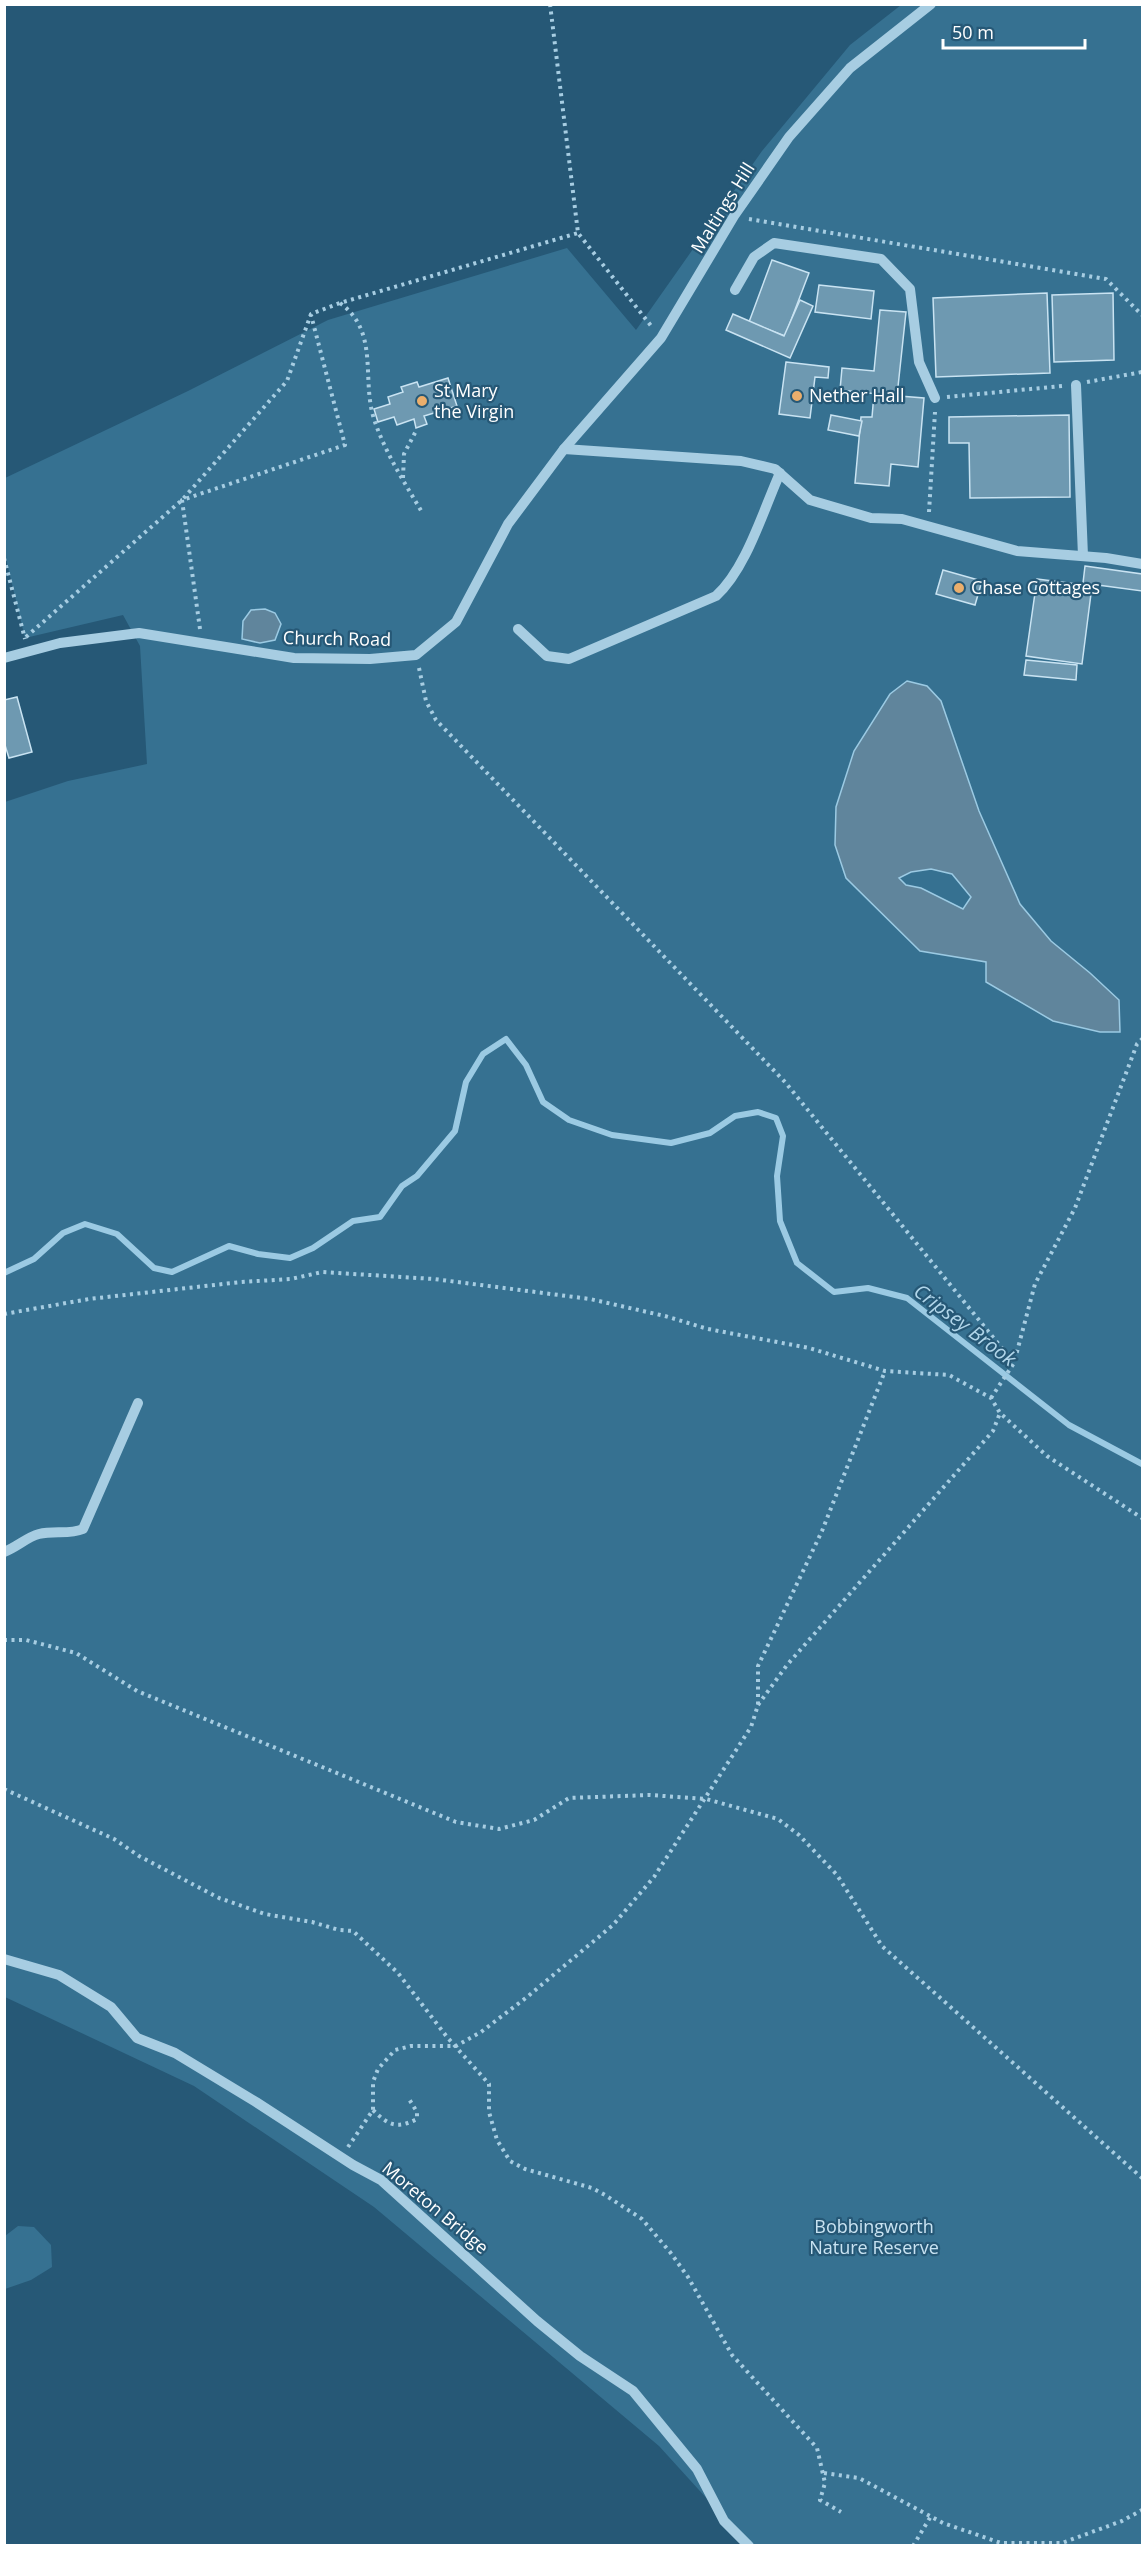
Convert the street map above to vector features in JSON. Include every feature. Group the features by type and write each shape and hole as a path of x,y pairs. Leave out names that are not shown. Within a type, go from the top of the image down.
{"street":[{"name":"Maltings Hill","path":"564,449 661,338 734,216 789,137 849,68 931,4"},
{"path":"735,290 754,257 774,243 881,259 910,289 919,362 935,398"},
{"path":"1076,385 1083,556"},
{"path":"564,449 741,461 775,469 810,500 871,518 902,519 1017,551 1143,564"},
{"name":"Church Road","path":"4,658 60,643 139,633 294,658 370,658 416,655 456,622 508,524 564,449"},
{"path":"518,629 547,656 569,659 716,596 727,586 741,561 780,473"},
{"path":"4,1552 35,1535 50,1531 75,1533 82,1529 138,1403"},
{"name":"Moreton Bridge","path":"4,1959 59,1975 111,2007 137,2038 175,2053 381,2180 537,2321 580,2356 633,2391 697,2469 724,2521 749,2546"}],"path":[{"path":"550,4 578,233 661,338"},
{"path":"734,216 1106,279 1143,315"},
{"path":"25,638 182,500 287,381 311,314 340,303 578,233"},
{"path":"340,303 362,325 373,417 389,458 423,514"},
{"path":"182,500 345,445 311,314"},
{"path":"928,525 935,398 1076,385 1143,372"},
{"path":"402,479 404,454 417,429"},
{"path":"182,500 202,642"},
{"path":"4,558 29,652"},
{"path":"416,655 426,700 436,720 785,1082 1014,1362"},
{"path":"991,1398 1014,1362 1035,1284 1075,1208 1137,1044 1143,1039"},
{"path":"4,1314 89,1299 195,1286 291,1279 322,1272 479,1284 590,1299 665,1316 708,1329 809,1348 885,1371 949,1375 991,1398 1000,1413 1047,1456 1143,1518"},
{"path":"341,2157 373,2110 373,2082 378,2069 395,2050 411,2046 456,2046 481,2032 613,1925 654,1877 752,1727 758,1705 758,1666 822,1531 885,1371"},
{"path":"758,1705 787,1665 993,1431 1000,1413"},
{"path":"4,1640 26,1640 76,1653 138,1691 456,1822 499,1829 534,1820 569,1797 650,1795 706,1799 778,1819 799,1835 837,1875 882,1947 1143,2178"},
{"path":"4,1789 114,1839 139,1856 219,1898 265,1914 353,1930 398,1973 489,2084 489,2112 497,2140 510,2161 533,2172 592,2188 642,2218 688,2277 732,2355 817,2448 824,2473 824,2493 820,2500 841,2512"},
{"path":"373,2110 392,2125 404,2126 417,2120 417,2112 409,2099"},
{"path":"824,2473 859,2478 943,2523 1001,2543 1062,2543 1122,2521 1143,2510"},
{"path":"913,2546 930,2516"}],"green space":[{"name":"Bobbingworth Nature Reserve","path":"901,5 1142,5 1142,2545 749,2545 659,2446 374,2207 194,2086 5,1997 5,802 68,781 147,764 140,646 123,615 25,638 5,555 5,478 188,391 328,320 567,248 636,330 762,151 850,45"},
{"path":"18,2226 34,2227 51,2245 52,2267 31,2280 5,2289 5,2236"}],"shaded area":[{"path":"265,609 275,613 281,624 275,640 260,643 242,639 243,621 251,610"},
{"path":"907,681 927,686 941,701 979,811 1020,904 1051,941 1119,1000 1120,1032 1100,1032 1053,1021 986,982 986,962 920,951 846,878 835,845 836,807 854,751 890,694","holes":["931,869 952,874 971,897 963,909 921,888 906,885 899,878 911,872"]}],"building":[{"path":"772,260 809,273 785,336 749,322"},
{"path":"819,285 874,291 871,319 815,312"},
{"path":"1047,293 1050,373 936,377 933,298"},
{"path":"1113,293 1114,360 1054,362 1052,295"},
{"path":"800,300 813,306 790,358 726,330 733,314 784,336"},
{"path":"880,310 906,312 897,396 840,390 842,368 874,371"},
{"name":"Nether Hall","path":"786,362 829,367 828,378 815,377 810,418 779,414"},
{"name":"St Mary the Virgin","path":"448,378 457,406 424,416 427,424 416,428 414,419 397,425 394,417 378,422 374,409 390,404 388,397 403,392 401,387 417,382 419,387"},
{"path":"874,394 924,398 918,467 891,464 889,486 855,483 861,417 872,417"},
{"path":"831,415 862,421 859,436 828,430"},
{"path":"1069,415 1070,497 970,498 969,443 949,443 949,417"},
{"path":"1085,566 1142,574 1142,591 1083,583"},
{"name":"Chase Cottages","path":"943,570 982,581 975,605 936,594"},
{"path":"1037,579 1092,586 1082,664 1026,656"},
{"path":"1026,660 1077,665 1076,680 1024,675"},
{"path":"17,697 32,752 9,758 4,742 4,700"}],"waterway":[{"name":"Cripsey Brook","path":"4,1273 34,1259 63,1233 85,1224 117,1234 154,1268 172,1272 229,1246 258,1254 290,1258 313,1248 353,1221 380,1217 402,1186 417,1176 455,1131 466,1082 483,1054 506,1039 526,1065 543,1102 569,1120 612,1135 671,1143 710,1133 735,1116 758,1112 776,1118 783,1136 777,1176 780,1221 797,1263 834,1292 868,1288 907,1298 1069,1425 1142,1464"}],"place":[{"name":"Nether Hall","path":"797,396"},
{"name":"St Mary the Virgin","path":"422,401"},
{"name":"Chase Cottages","path":"959,588"}]}
